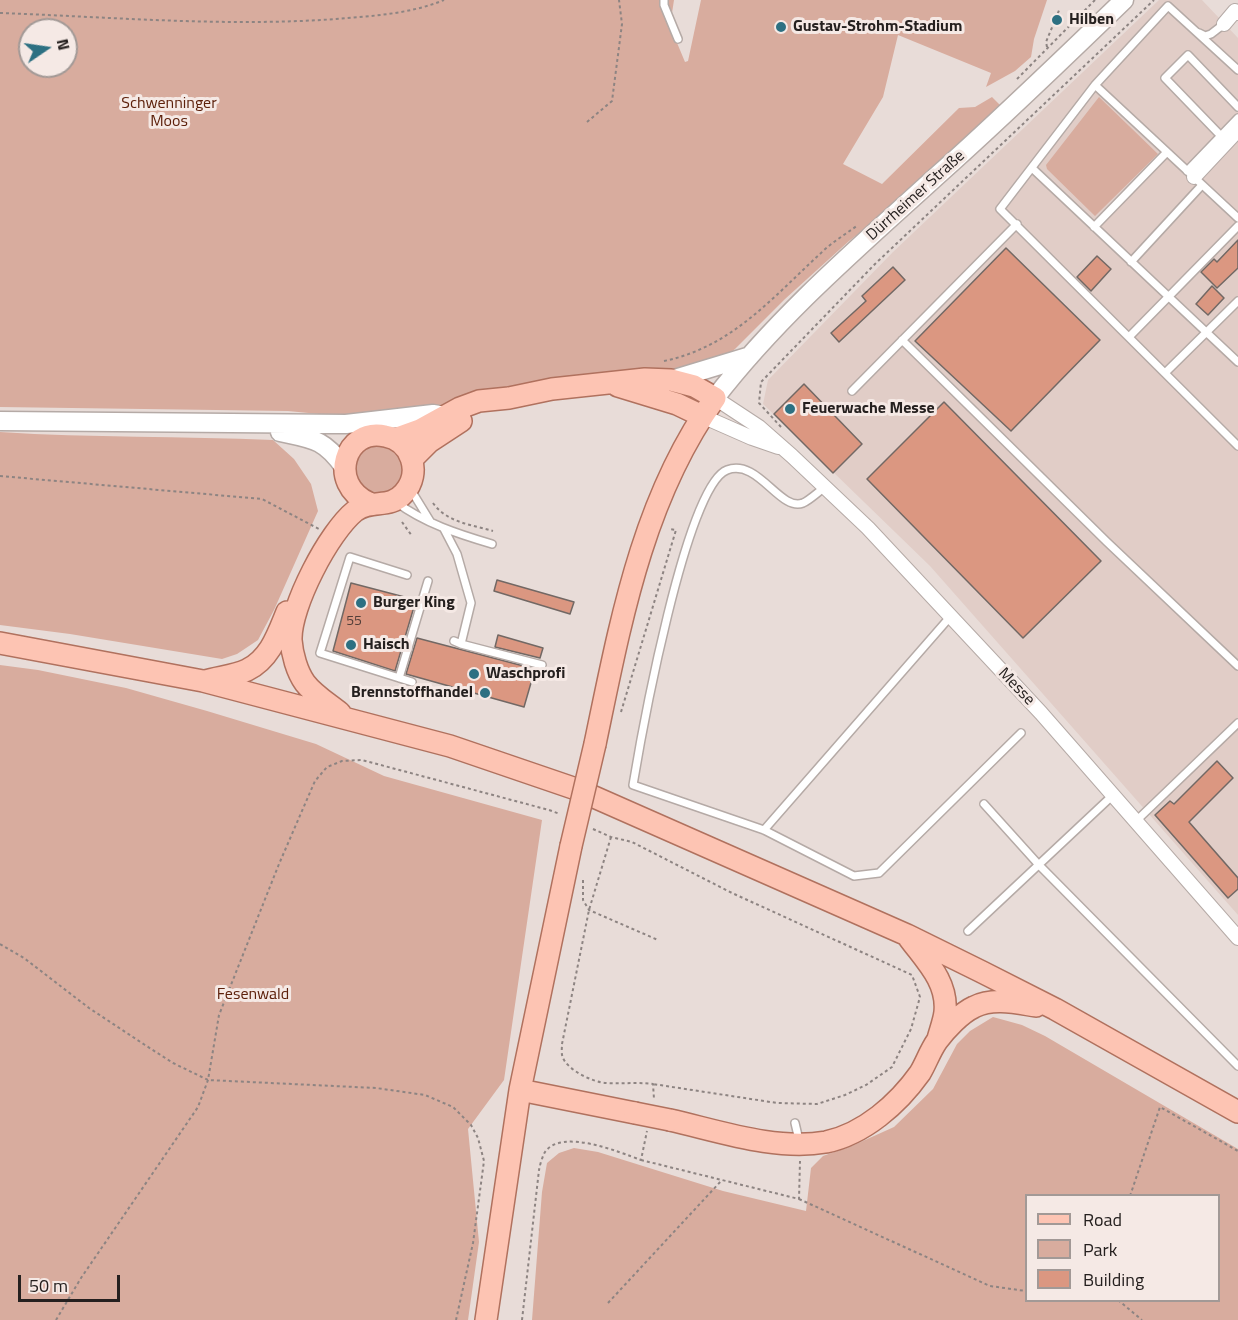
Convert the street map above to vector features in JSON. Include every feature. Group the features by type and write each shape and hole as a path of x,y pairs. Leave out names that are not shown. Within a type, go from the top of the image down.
{"main road":[{"name":"Dürrheimer Straße","path":"715,398 750,356 842,264 990,129 1124,0"},
{"path":"671,380 750,356"},
{"path":"395,439 420,430 479,401 509,398 552,389 645,379 671,380 694,386 715,398 683,449 653,517 633,576 617,640 520,1090 486,1320"},
{"path":"610,383 677,404 702,416"},
{"path":"412,459 429,442 460,422 509,398"},
{"path":"0,421 346,424 433,414 445,416"},
{"path":"203,681 247,670 263,659 274,644 304,570 342,502 346,476 348,454 353,446 372,435 384,435 395,439 408,450 412,459 412,477 401,494 386,504 369,503 360,499 346,476 332,451 324,444 228,423"},
{"path":"311,424 362,439"},
{"path":"345,717 305,683 296,662 291,640 294,621 306,587 327,545 345,520 369,503"},
{"path":"0,643 203,681 450,746 576,789 907,936 1055,1009 1238,1112"},
{"path":"520,1090 776,1144 800,1145 829,1141 857,1130 884,1112 903,1095 920,1072 937,1041 945,1012 940,978 907,936"},
{"path":"937,1041 966,1013 984,1004 1004,1001 1055,1009"}],"street":[{"path":"1224,24 1237,11"},
{"path":"1194,177 1238,130"},
{"name":"Messe","path":"715,398 759,427 868,528 1041,713 1238,938"},
{"name":"Messe","path":"702,416 752,438 783,448"}],"lane":[{"path":"664,0 678,39"},
{"path":"1238,70 1168,6 1095,85 1000,209 1238,446"},
{"path":"1196,32 1205,36 1224,24"},
{"path":"1211,45 1224,24"},
{"path":"1221,135 1165,78 1188,55 1238,107"},
{"path":"1095,85 1238,218"},
{"path":"1131,262 1194,177 1221,135 1238,118"},
{"path":"1094,227 1167,152"},
{"path":"1032,168 1238,362"},
{"path":"852,391 1017,224"},
{"path":"1129,337 1238,226"},
{"path":"1165,373 1238,301"},
{"path":"902,340 1107,542 1238,666"},
{"path":"825,488 802,504 793,503 751,472 739,468 720,473 710,488 690,536 665,624 646,705 633,785 764,830 854,876 879,873 1021,734"},
{"path":"401,494 409,512 444,529 492,544"},
{"path":"401,494 430,521"},
{"path":"444,529 457,554 471,603 458,642 542,665"},
{"path":"407,575 350,557 320,653 412,682"},
{"path":"399,678 428,581"},
{"path":"764,830 950,617"},
{"path":"1135,822 1238,723"},
{"path":"968,931 1112,796"},
{"path":"984,804 1039,864 1238,1066"},
{"path":"795,1123 800,1145"}],"path":[{"path":"0,13 294,22 387,15 444,0"},
{"path":"587,123 612,100 622,24 619,0"},
{"path":"1013,83 1095,0"},
{"path":"782,427 759,403 761,382 875,264 1154,0"},
{"path":"1047,47 1046,42 1060,8"},
{"path":"655,362 687,355 746,323 823,250 865,219"},
{"path":"0,476 262,499 324,532"},
{"path":"428,497 439,512 456,520 493,531"},
{"path":"402,522 412,536"},
{"path":"620,715 676,530 669,529"},
{"path":"56,1320 81,1278 198,1107 208,1080 219,1015 310,791 327,766 342,761 362,760 549,810 569,819"},
{"path":"590,828 611,837 632,842 732,892 912,975 920,997 911,1029 892,1067 866,1085 817,1104 777,1103 633,1081 604,1083 587,1077 568,1066 562,1056 561,1044 589,910 611,837"},
{"path":"583,878 583,900 589,910 658,940"},
{"path":"0,944 24,958 89,1008 173,1064 208,1080 376,1088 425,1095 453,1107 471,1125 478,1138 484,1161 473,1243 456,1320"},
{"path":"652,1084 654,1096"},
{"path":"1131,1194 1160,1107 1238,1151"},
{"path":"522,1320 538,1170 545,1152 556,1143 571,1141 607,1148 641,1160 799,1199 990,1286 1025,1291"},
{"path":"799,1199 800,1145"},
{"path":"641,1160 643,1151"},
{"path":"609,1303 722,1180"},
{"path":"1120,1302 1142,1320"}],"shaded area":[{"path":"1159,0 1202,0 1238,38 1238,915 930,566 763,404 768,380 893,252"}],"green space":[{"name":"Schwenninger Moos","path":"0,0 674,0 670,26 685,62 688,61 701,0 1047,0 1034,39 1031,57 1015,71 986,87 991,73 898,35 883,97 843,164 882,184 959,108 975,107 992,97 1001,106 875,221 849,241 785,299 735,349 718,362 702,369 360,418 288,411 0,407"},
{"path":"1099,97 1158,154 1095,216 1047,169 1046,165"},
{"path":"0,432 273,440 294,459 311,484 318,511 274,610 258,640 237,654 222,659 0,625"},
{"path":"379,444 388,446 399,455 404,469 402,478 393,489 379,494 370,492 359,483 354,469 356,460 365,449"},
{"name":"Fesenwald","path":"0,665 38,670 126,688 207,711 316,744 384,776 542,820 504,1080 468,1129 479,1242 468,1320 0,1320"},
{"path":"993,1017 1022,1025 1045,1036 1238,1149 1238,1320 532,1320 542,1192 547,1163 559,1153 574,1148 598,1152 723,1191 806,1211 811,1168 823,1156 894,1127 933,1089 957,1044 970,1031"}],"building":[{"path":"1238,240 1238,268 1217,288 1201,272 1214,259 1217,262"},
{"path":"1006,248 1100,340 1011,431 915,341"},
{"path":"1097,256 1111,269 1091,291 1077,277"},
{"path":"893,267 905,280 839,342 831,333 866,301 862,296"},
{"path":"1212,286 1224,298 1208,315 1196,304"},
{"path":"804,384 862,444 833,473 774,414"},
{"path":"944,402 1101,561 1023,638 867,479"},
{"path":"497,580 574,602 570,614 494,591"},
{"path":"351,583 416,600 395,671 333,651"},
{"path":"498,635 543,648 540,658 495,647"},
{"name":"Waschprofi","path":"417,638 535,669 524,707 406,674"},
{"path":"1217,761 1233,778 1189,822 1238,878 1238,889 1228,898 1155,815 1170,801 1174,804"}],"place":[{"name":"Hilben","path":"1057,20"},
{"name":"Gustav-Strohm-Stadium","path":"781,27"},
{"name":"Feuerwache Messe","path":"790,409"},
{"name":"Burger King","path":"361,603"},
{"name":"Haisch","path":"351,645"},
{"name":"Waschprofi","path":"474,674"},
{"name":"Brennstoffhandel","path":"485,693"}]}
